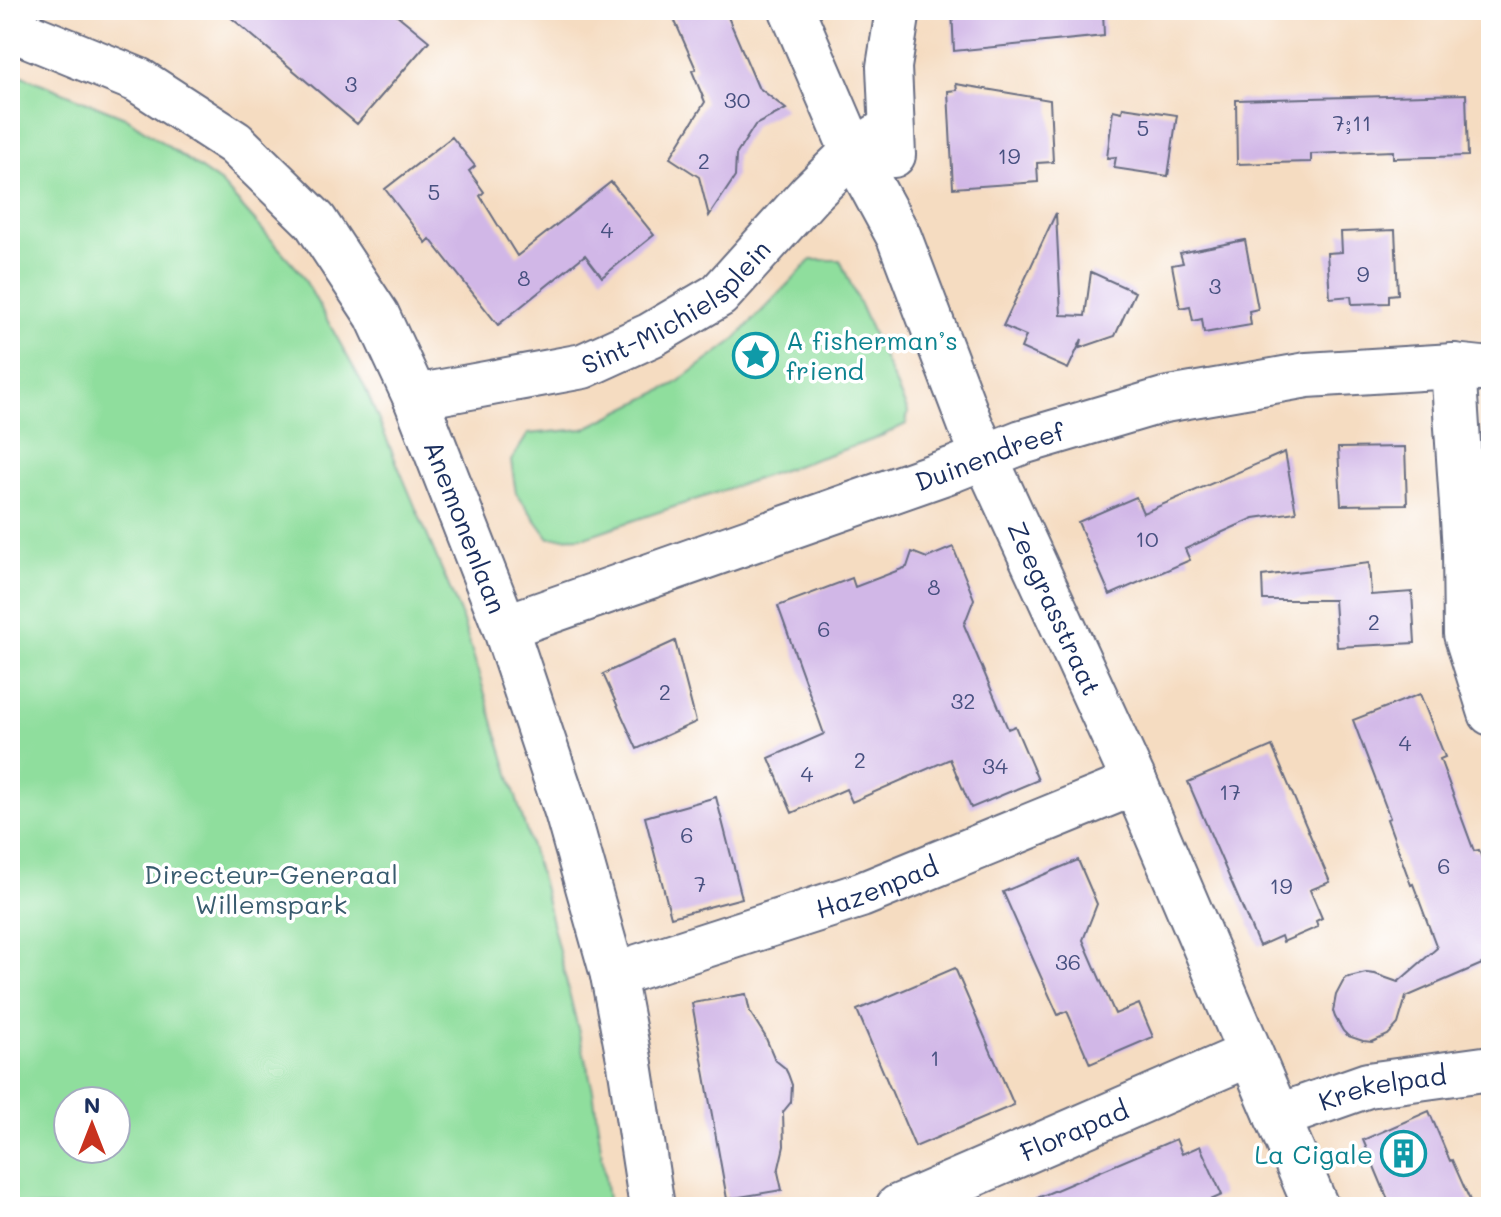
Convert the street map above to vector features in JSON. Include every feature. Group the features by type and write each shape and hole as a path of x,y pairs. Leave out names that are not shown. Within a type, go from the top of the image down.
{"street":[{"name":"Zeegrasstraat","path":"792,10 853,152 899,237 970,424 1135,783 1316,1207"},
{"path":"898,10 889,67 899,237"},
{"name":"Anemonenlaan","path":"10,28 138,80 235,143 315,221 377,315 415,397 505,627 567,812 613,975 652,1207"},
{"name":"Sint-Michielsplein","path":"415,397 583,366 651,335 719,295 810,194 853,152 891,128"},
{"path":"1472,368 1465,550 1466,634 1491,713"},
{"name":"Duinendreef","path":"505,627 1022,442 1164,400 1307,375 1472,368"},
{"name":"Hazenpad","path":"613,975 861,895 1135,783"},
{"name":"Florapad","path":"898,1207 1250,1054"},
{"name":"Krekelpad","path":"1277,1117 1368,1085 1491,1068"}],"green space":[{"name":"Directeur-Generaal Willemspark","path":"10,71 125,117 221,183 301,273 365,388 461,615 543,886 593,1090 609,1207 10,1207"},
{"path":"811,260 840,260 908,412 906,424 875,439 585,537 549,538 516,493 511,461 528,434 584,429 675,384 732,342"}],"building":[{"path":"222,10 391,10 429,41 357,124"},
{"path":"670,10 725,10 758,87 786,109 755,125 736,155 735,177 709,216 699,177 670,158 705,102 692,71 696,69"},
{"path":"952,10 1103,10 1104,36 954,51"},
{"path":"956,84 1050,100 1053,162 1037,163 1038,182 953,188 948,91 957,90"},
{"path":"1466,94 1468,156 1393,158 1393,151 1311,154 1311,162 1237,164 1236,100"},
{"path":"1123,107 1177,115 1168,176 1114,168 1116,157 1107,158 1113,110 1122,112"},
{"path":"452,137 475,166 469,171 484,192 480,196 517,256 611,182 654,235 602,277 585,255 498,325 430,239 426,243 385,189"},
{"path":"1056,213 1061,315 1085,316 1091,272 1135,292 1115,336 1080,348 1082,339 1068,369 1021,348 1026,336 1003,326"},
{"path":"1395,230 1398,294 1389,295 1389,303 1352,304 1351,296 1330,298 1327,253 1342,252 1341,232"},
{"path":"1245,240 1258,309 1249,311 1251,325 1204,333 1202,319 1193,321 1190,306 1180,308 1172,265 1183,263 1180,253"},
{"path":"1405,447 1407,504 1341,505 1338,448"},
{"path":"1285,452 1296,512 1254,518 1185,549 1190,560 1110,595 1078,522 1136,497 1143,513"},
{"path":"953,547 974,599 964,625 1008,729 1015,726 1038,780 971,808 950,759 852,802 846,789 792,813 769,758 824,734 778,606 852,578 855,587 907,567 912,552 927,558"},
{"path":"1369,563 1371,595 1412,592 1415,643 1337,647 1334,600 1263,600 1262,576"},
{"path":"675,641 696,722 637,749 603,674"},
{"path":"1420,694 1445,757 1440,759 1474,851 1479,850 1491,884 1491,960 1406,997 1398,1024 1388,1035 1372,1042 1363,1041 1343,1031 1333,1011 1336,995 1345,978 1366,973 1398,982 1437,948 1411,885 1387,819 1390,818 1353,720"},
{"path":"1272,746 1330,882 1310,890 1322,918 1316,921 1318,927 1283,942 1281,936 1259,946 1188,782"},
{"path":"716,797 742,898 671,917 645,817"},
{"path":"1078,860 1097,904 1083,940 1115,1014 1139,1004 1153,1037 1090,1064 1067,1011 1058,1015 1003,892"},
{"path":"955,968 1014,1105 915,1147 857,1010"},
{"path":"746,994 750,1012 775,1060 788,1074 792,1085 791,1102 783,1112 784,1146 778,1172 782,1190 727,1199 692,1003"},
{"name":"La Cigale","path":"1429,1111 1473,1207 1391,1207 1363,1140"},
{"path":"1176,1139 1182,1154 1200,1146 1222,1195 1195,1207 1016,1207"}],"place":[{"name":"A fisherman’s friend","path":"755,355"},
{"name":"La Cigale","path":"1404,1154"}]}
